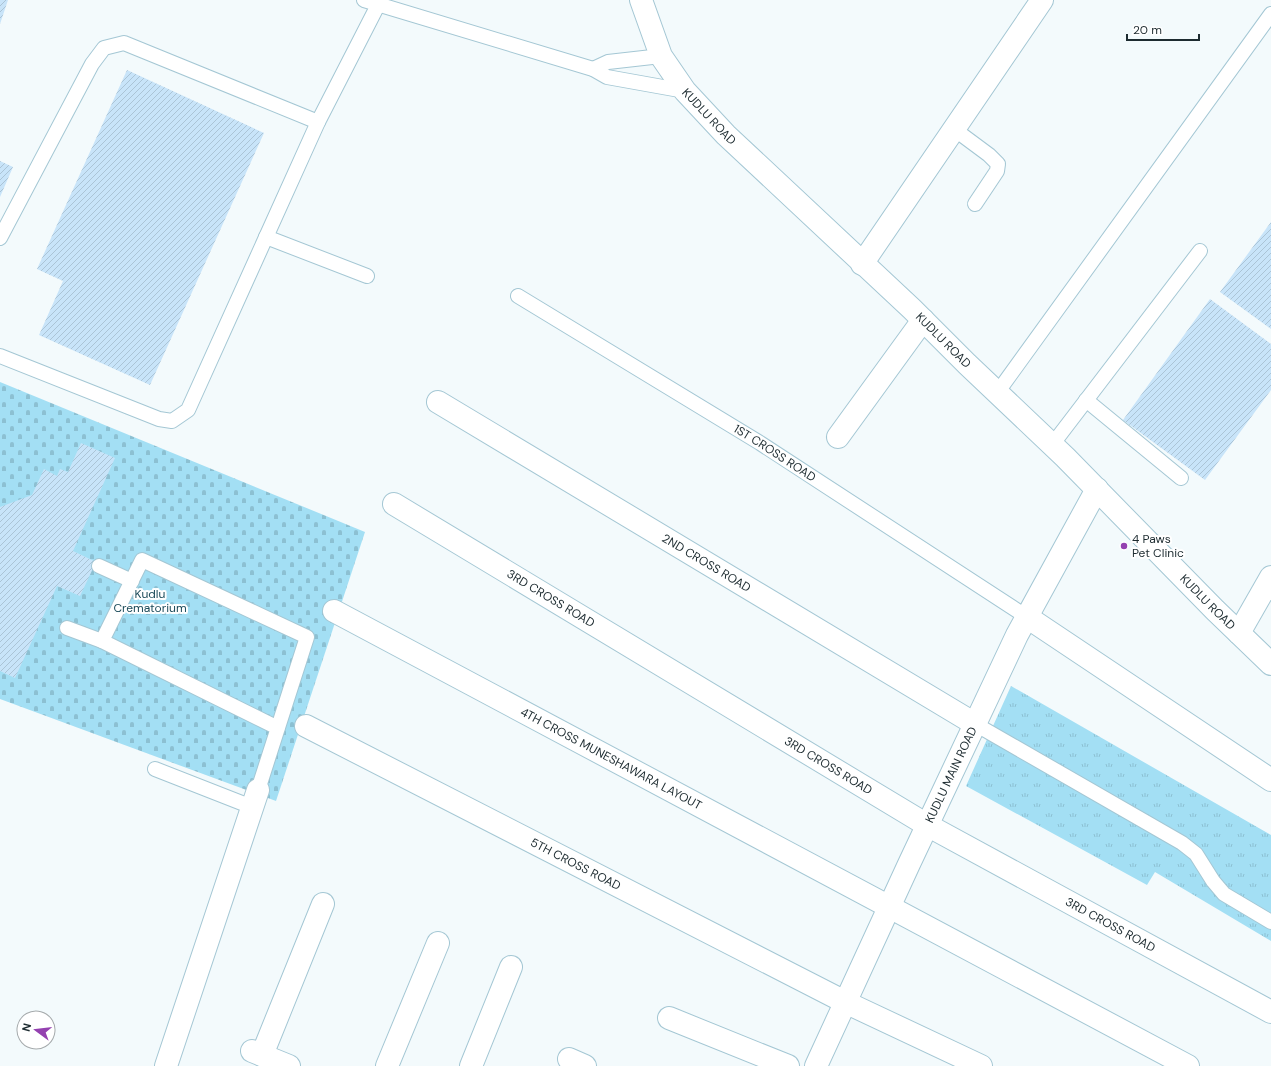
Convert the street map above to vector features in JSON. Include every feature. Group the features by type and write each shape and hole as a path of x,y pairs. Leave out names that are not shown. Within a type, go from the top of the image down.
{"street":[{"name":"KUDLU ROAD","path":"641,0 661,56 685,91 726,135 1052,445 1271,664"},
{"path":"862,264 1042,0"},
{"path":"838,437 922,320"},
{"name":"2ND CROSS ROAD","path":"438,402 975,724"},
{"name":"KUDLU MAIN ROAD","path":"816,1066 927,824 1017,635 1097,490"},
{"name":"3RD CROSS ROAD","path":"394,504 927,824 1271,1012"},
{"path":"1239,633 1271,577"},
{"name":"4TH CROSS MUNESHAWARA LAYOUT","path":"334,611 1188,1066"},
{"path":"1027,616 1271,780"},
{"name":"5TH CROSS ROAD","path":"306,726 845,1002 981,1066"},
{"path":"166,1066 255,798"},
{"path":"289,1066 257,1053 323,904"},
{"path":"387,1066 438,943"},
{"path":"471,1066 511,967"},
{"path":"670,1018 788,1066"}],"lane":[{"path":"364,0 593,69 608,77 685,91"},
{"path":"0,356 159,419 172,420 188,410 318,122 378,5"},
{"path":"997,393 1271,14"},
{"path":"0,238 92,64 104,48 124,43 318,122"},
{"path":"593,69 608,62 661,56"},
{"path":"954,129 990,155 998,164 997,171 975,204"},
{"path":"266,237 367,276"},
{"path":"1052,445 1200,251"},
{"name":"1ST CROSS ROAD","path":"518,296 760,443 1027,616"},
{"path":"1086,400 1182,478"},
{"path":"102,641 142,560 307,637 255,798 155,768"},
{"path":"99,566 132,581"},
{"path":"67,628 102,641 278,728"},
{"path":"975,724 1182,842 1196,854 1212,881 1224,894 1271,922"}],"green space":[{"name":"Kudlu Crematorium","path":"0,382 365,532 276,801 0,699"},
{"path":"1011,686 1271,835 1271,941 1155,872 1147,885 966,786"}],"building":[{"path":"0,0 8,0 0,24"},
{"path":"127,70 264,133 150,385 39,335 63,281 37,269"},
{"path":"0,161 13,167 0,197"},
{"path":"1271,222 1271,329 1220,292"},
{"path":"1210,299 1271,344 1271,390 1205,480 1123,420"},
{"path":"81,443 115,458 73,551 96,562 80,596 57,586 15,678 0,671 0,507 32,495 44,469 57,476 60,469 68,472"}],"place":[{"name":"4 Paws Pet Clinic","path":"1124,546"}]}
